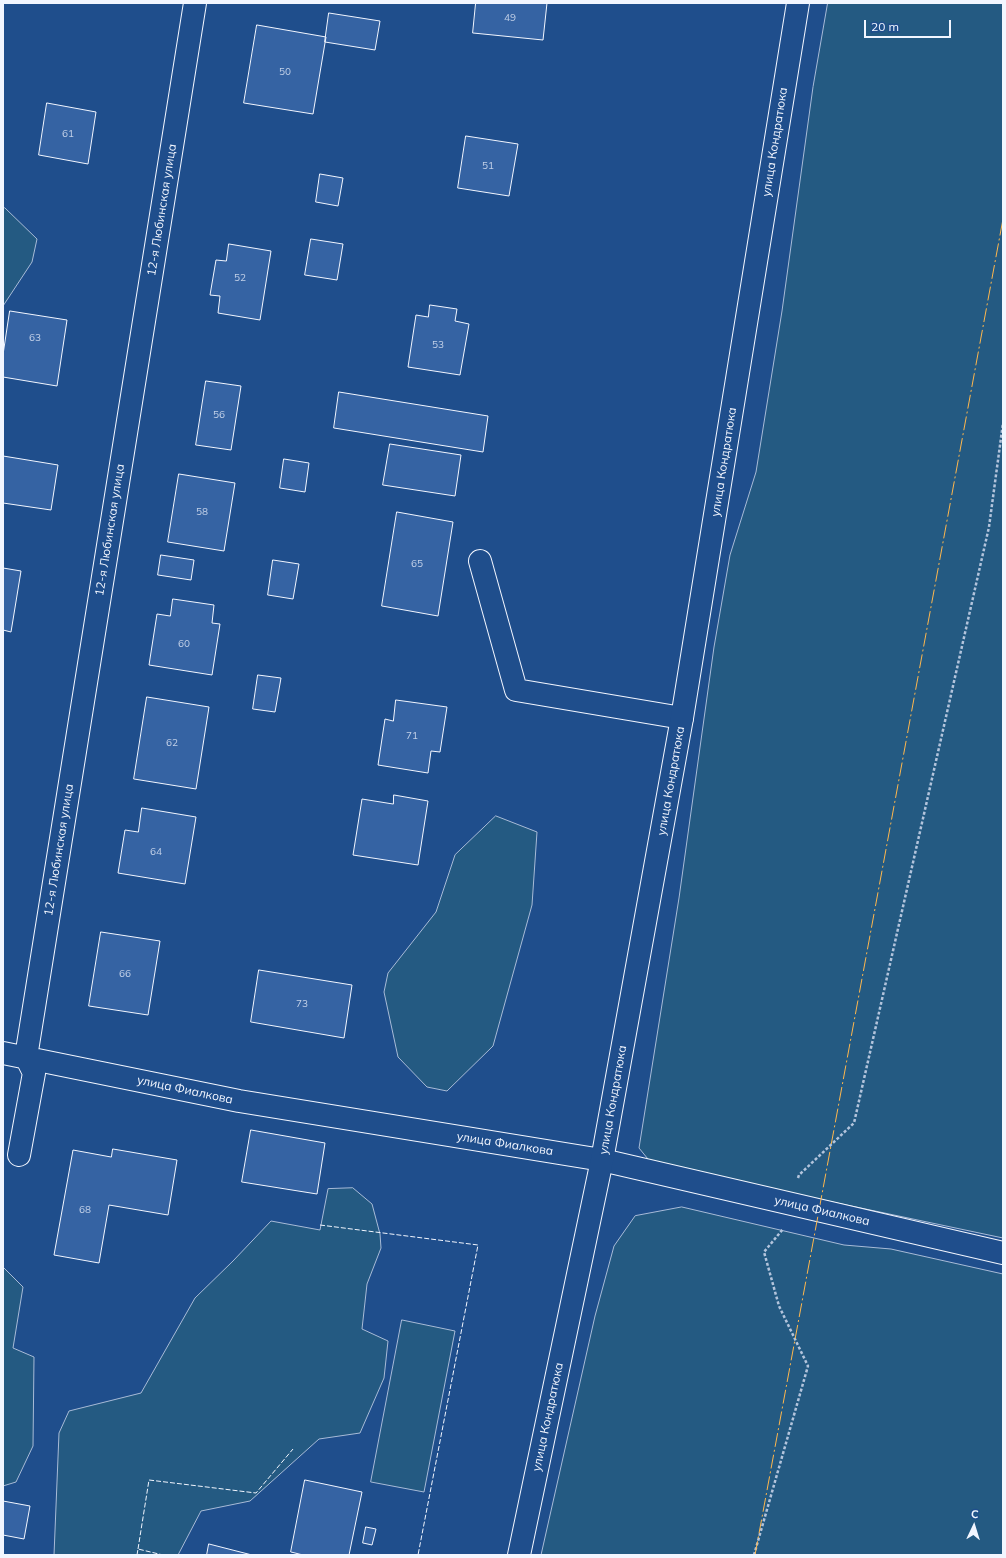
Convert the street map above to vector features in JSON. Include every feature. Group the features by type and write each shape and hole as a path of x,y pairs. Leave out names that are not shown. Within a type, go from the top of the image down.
{"street":[{"name":"12-я Любинская улица","path":"26,1057 195,3"},
{"name":"улица Кондратюка","path":"519,1555 602,1160 682,718 798,3"},
{"path":"480,561 516,690 682,718"},
{"name":"улица Фиалкова","path":"3,1053 239,1101 602,1160 1003,1253"},
{"path":"19,1155 34,1073 26,1057"}],"path":[{"path":"754,1555 808,1366 780,1306 764,1252 785,1225 799,1175 854,1124 989,527 1003,423"}],"shaded area":[{"path":"828,3 1003,3 1003,1238 652,1164 639,1148 679,898 714,647 730,555 756,472 782,311 813,87"},
{"path":"5,208 37,239 32,262 3,306 3,209"},
{"path":"496,816 537,832 532,905 493,1046 447,1091 427,1087 398,1057 384,992 388,973 436,912 455,855"},
{"path":"353,1188 372,1204 380,1234 381,1248 367,1284 362,1329 388,1341 384,1378 360,1433 319,1439 250,1501 201,1511 178,1555 54,1555 59,1433 69,1411 141,1393 195,1298 271,1221 320,1230 328,1189"},
{"path":"682,1207 844,1245 891,1249 1003,1274 1003,1555 541,1555 595,1316 614,1246 635,1216"},
{"path":"3,1267 23,1287 13,1348 34,1357 33,1446 16,1482 3,1486"},
{"path":"402,1320 455,1331 424,1492 371,1482"}],"building":[{"path":"476,3 547,3 543,40 473,33"},
{"path":"329,13 380,21 375,50 325,42"},
{"path":"257,25 326,37 313,114 244,103"},
{"path":"47,103 96,112 88,164 39,155"},
{"path":"466,136 518,144 509,196 458,188"},
{"path":"320,174 343,178 338,206 316,202"},
{"path":"311,239 343,244 337,280 305,275"},
{"path":"229,244 271,251 260,320 218,313 220,296 210,295 216,260 226,261"},
{"path":"430,305 457,309 455,321 469,324 460,375 408,367 416,315 428,317"},
{"path":"10,311 67,320 57,386 3,377 3,355"},
{"path":"206,381 241,386 231,450 196,445"},
{"path":"339,392 488,416 483,452 334,428"},
{"path":"390,444 461,455 455,496 383,485"},
{"path":"3,456 58,465 51,510 3,503"},
{"path":"284,459 309,463 305,492 280,488"},
{"path":"179,474 235,483 224,551 168,542"},
{"path":"397,512 453,522 438,616 382,606"},
{"path":"161,555 194,560 191,580 158,575"},
{"path":"273,560 299,564 293,599 268,595"},
{"path":"3,568 21,571 11,632 3,630"},
{"path":"173,599 214,605 212,623 220,624 212,675 149,665 157,614 170,616"},
{"path":"258,675 281,678 275,712 253,709"},
{"path":"147,697 209,707 196,789 134,779"},
{"path":"396,700 447,707 440,752 431,751 428,773 378,765 385,719 393,721"},
{"path":"394,795 428,801 418,865 353,855 362,799 393,804"},
{"path":"142,808 196,817 185,884 118,873 125,830 138,832"},
{"path":"101,932 160,941 148,1015 89,1006"},
{"path":"259,970 352,985 344,1038 251,1022"},
{"path":"251,1130 325,1143 317,1194 242,1182"},
{"path":"113,1149 177,1160 168,1215 109,1205 99,1263 54,1255 73,1150 111,1157"},
{"path":"305,1480 362,1492 349,1555 303,1555 291,1552"},
{"path":"3,1501 30,1506 24,1539 3,1535"},
{"path":"366,1527 376,1529 372,1545 363,1543"},
{"path":"209,1544 252,1555 207,1555"}],"fence":[{"path":"320,1225 478,1245 418,1555"},
{"path":"138,1549 149,1480 256,1493 293,1449"},
{"path":"137,1555 138,1549 163,1555"}],"power":[{"path":"755,1555 1003,219"}]}
